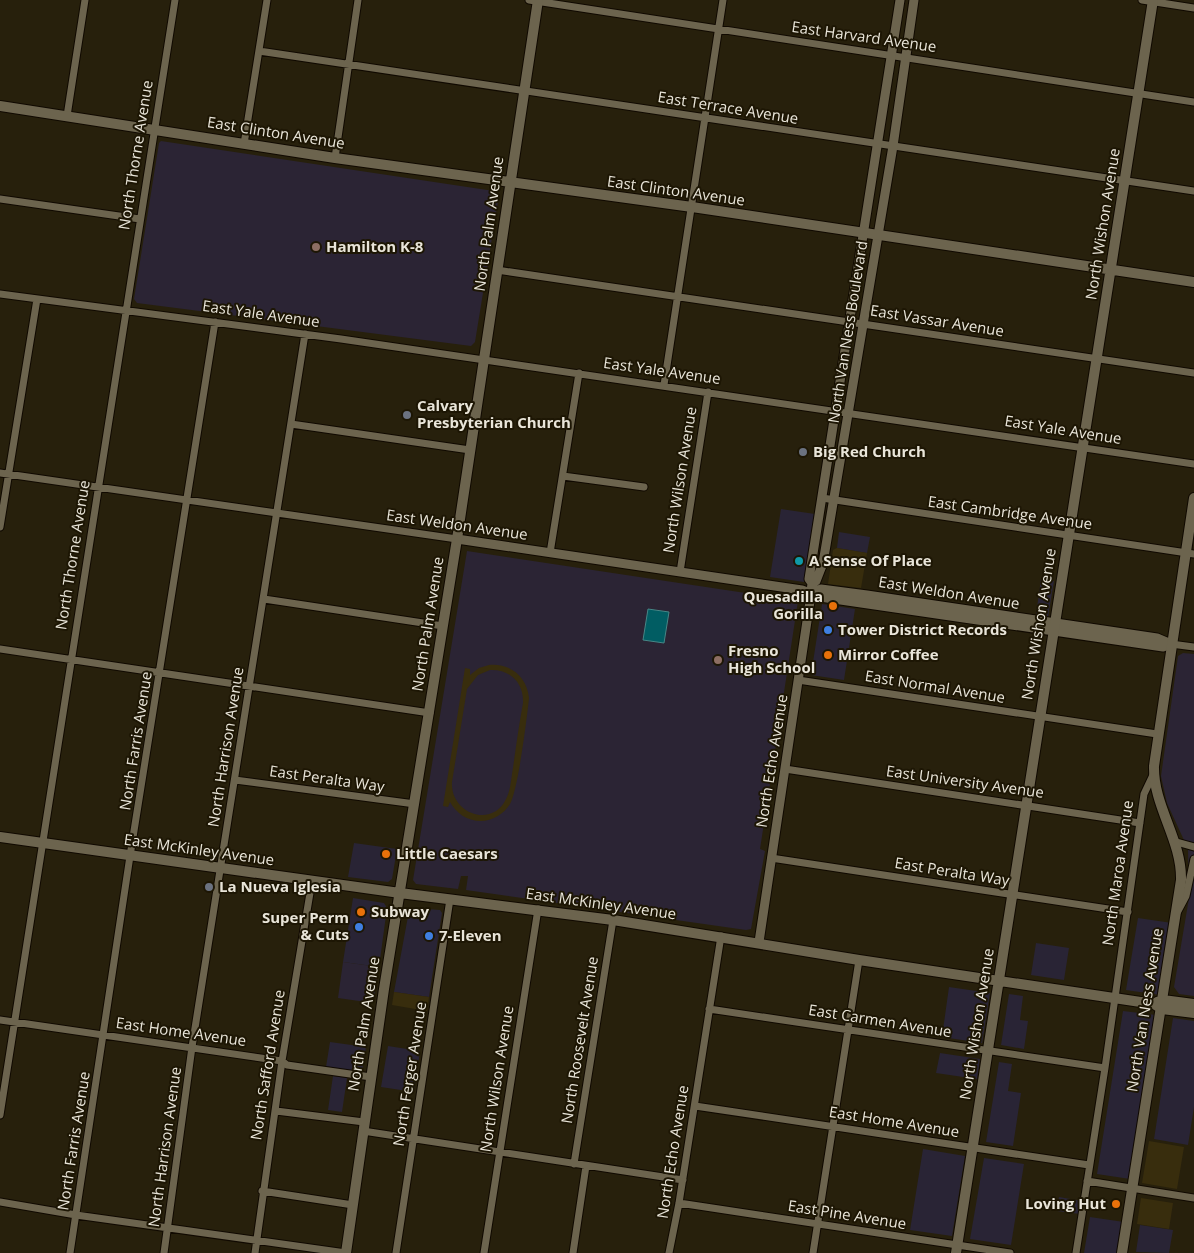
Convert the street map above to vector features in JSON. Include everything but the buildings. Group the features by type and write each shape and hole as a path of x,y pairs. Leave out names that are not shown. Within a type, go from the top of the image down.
{"main road":[{"name":"North Palm Avenue","path":"346,1253 363,1127 457,539 524,90 535,0"},
{"name":"North Wishon Avenue","path":"956,1249 1067,535 1097,359 1153,1"},
{"name":"East Clinton Avenue","path":"0,106 155,128 335,158 692,208 1194,282"},
{"name":"North Maroa Avenue","path":"1154,774 1157,734 1171,644 1190,554 1194,498"},
{"name":"North Van Ness Avenue","path":"1122,1253 1175,918 1181,867 1159,803 1154,774"},
{"name":"East McKinley Avenue","path":"0,838 613,920 759,942 859,960 1160,1004 1194,1013"},
{"name":"East McKinley Avenue","path":"1160,1004 1194,1004"}],"street":[{"path":"67,116 85,0"},
{"name":"North Thorne Avenue","path":"0,1115 41,844 175,0"},
{"path":"244,144 267,0"},
{"path":"335,158 358,0"},
{"name":"East Harvard Avenue","path":"535,0 1194,102"},
{"path":"664,385 723,0"},
{"name":"North Van Ness Boulevard","path":"811,588 810,579 822,498 900,0"},
{"name":"North Van Ness Boulevard","path":"811,588 821,572 834,500 893,146 914,0"},
{"path":"1142,0 1194,8"},
{"name":"East Terrace Avenue","path":"259,51 1194,191"},
{"path":"0,199 140,219"},
{"name":"East Vassar Avenue","path":"497,270 1194,373"},
{"name":"East Yale Avenue","path":"0,294 484,359 1194,464"},
{"path":"0,527 37,299"},
{"name":"North Farris Avenue","path":"70,1253 105,1035 130,856 161,673 216,322"},
{"name":"North Harrison Avenue","path":"164,1253 192,1047 251,686 305,334"},
{"path":"550,553 579,373"},
{"name":"North Wilson Avenue","path":"680,572 708,392"},
{"path":"291,424 470,450"},
{"name":"East Weldon Avenue","path":"0,473 188,502 680,572 811,588 820,596 913,606 1054,627 1157,638 1171,644 1194,647"},
{"path":"563,476 644,487"},
{"name":"East Cambridge Avenue","path":"822,498 1190,554"},
{"name":"North Echo Avenue","path":"759,942 811,588"},
{"path":"264,598 443,626"},
{"path":"0,649 70,661 430,712"},
{"name":"East Normal Avenue","path":"798,680 1157,734"},
{"name":"East University Avenue","path":"784,769 1140,823"},
{"name":"North Maroa Avenue","path":"1076,1253 1105,1068 1144,794 1154,774"},
{"name":"East Peralta Way","path":"235,780 415,804"},
{"path":"1173,842 1194,847"},
{"name":"East Peralta Way","path":"771,858 1128,912"},
{"path":"1175,918 1186,896 1194,859"},
{"name":"North Safford Avenue","path":"254,1253 282,1061 312,880"},
{"name":"North Ferger Avenue","path":"396,1253 450,899"},
{"name":"North Wilson Avenue","path":"484,1253 538,910"},
{"name":"North Roosevelt Avenue","path":"574,1164 613,920"},
{"name":"North Echo Avenue","path":"669,1253 683,1180 721,936"},
{"path":"813,1253 859,960"},
{"name":"East Carmen Avenue","path":"709,1009 1105,1068"},
{"name":"East Home Avenue","path":"0,1020 282,1061 287,1065 372,1078"},
{"name":"East Home Avenue","path":"694,1106 1089,1165"},
{"path":"276,1111 363,1127 414,1140 683,1180"},
{"path":"573,1253 586,1166"},
{"path":"1087,1181 1194,1198"},
{"path":"262,1191 353,1204"},
{"path":"0,1202 76,1216 346,1253"},
{"name":"East Pine Avenue","path":"679,1203 817,1224 956,1249 1010,1253"}],"shaded area":[{"name":"Hamilton K-8","path":"161,141 494,191 499,195 475,342 471,346 137,303 134,299 159,143"},
{"path":"781,509 815,514 804,582 770,577"},
{"path":"839,532 870,537 867,553 837,548"},
{"path":"837,548 867,553 861,588 828,584 833,550"},
{"name":"Fresno High School","path":"467,551 798,601 760,849 765,851 751,929 746,930 466,890 468,876 461,876 458,889 416,884 413,880"},
{"path":"1041,579 1054,581 1048,617 1036,615"},
{"path":"822,604 855,609 844,680 811,675"},
{"path":"1183,653 1194,654 1194,996 1179,994 1174,987 1189,898 1188,849 1167,803 1161,776 1178,656"},
{"path":"497,665 511,669 525,684 529,698 522,753 510,804 501,814 489,820 481,821 471,820 462,816 450,802 448,807 443,806 465,668 470,669 470,675 479,668","holes":["490,670 497,670 509,675 518,684 523,696 523,703 508,795 500,808 482,815 465,809 458,802 453,793 452,782 467,689 478,675"]},
{"path":"354,843 397,849 392,879 388,882 348,877"},
{"path":"353,898 384,903 387,908 379,967 343,962"},
{"path":"414,908 440,910 442,913 429,997 394,992 409,911"},
{"path":"1138,918 1172,923 1160,995 1126,990"},
{"path":"1036,943 1069,948 1064,980 1031,975"},
{"path":"343,962 379,967 373,1003 338,998"},
{"path":"949,987 990,993 982,1043 942,1037"},
{"path":"394,992 429,997 427,1011 392,1005"},
{"path":"1009,994 1023,996 1020,1020 1028,1021 1024,1049 1001,1045"},
{"path":"1123,1011 1156,1015 1130,1179 1097,1174"},
{"path":"1173,1018 1194,1021 1194,1107 1188,1145 1154,1139"},
{"path":"330,1042 366,1047 362,1072 326,1067"},
{"path":"388,1046 420,1051 414,1092 381,1087"},
{"path":"940,1053 980,1059 977,1079 936,1073"},
{"path":"999,1062 1012,1064 1008,1091 1021,1093 1013,1146 986,1142"},
{"path":"333,1076 347,1078 342,1112 328,1110"},
{"path":"1149,1141 1184,1147 1177,1189 1142,1183"},
{"path":"923,1149 965,1156 952,1236 910,1230"},
{"path":"984,1158 1024,1164 1011,1245 970,1239"},
{"path":"1059,1197 1082,1201 1080,1214 1057,1211"},
{"path":"1141,1198 1173,1203 1169,1229 1137,1224"},
{"path":"1090,1217 1124,1222 1119,1253 1084,1253"},
{"path":"1140,1225 1173,1230 1169,1253 1136,1252"}],"water":[{"path":"648,609 669,612 664,643 643,640"}],"place":[{"name":"Hamilton K-8","path":"316,247"},
{"name":"Calvary Presbyterian Church","path":"407,415"},
{"name":"Big Red Church","path":"803,452"},
{"name":"A Sense Of Place","path":"799,561"},
{"name":"Quesadilla Gorilla","path":"833,606"},
{"name":"Tower District Records","path":"828,630"},
{"name":"Mirror Coffee","path":"828,655"},
{"name":"Fresno High School","path":"718,660"},
{"name":"Little Caesars","path":"386,854"},
{"name":"La Nueva Iglesia","path":"209,887"},
{"name":"Subway","path":"361,912"},
{"name":"Super Perm & Cuts","path":"359,927"},
{"name":"7-Eleven","path":"429,936"},
{"name":"Loving Hut","path":"1116,1204"}]}
